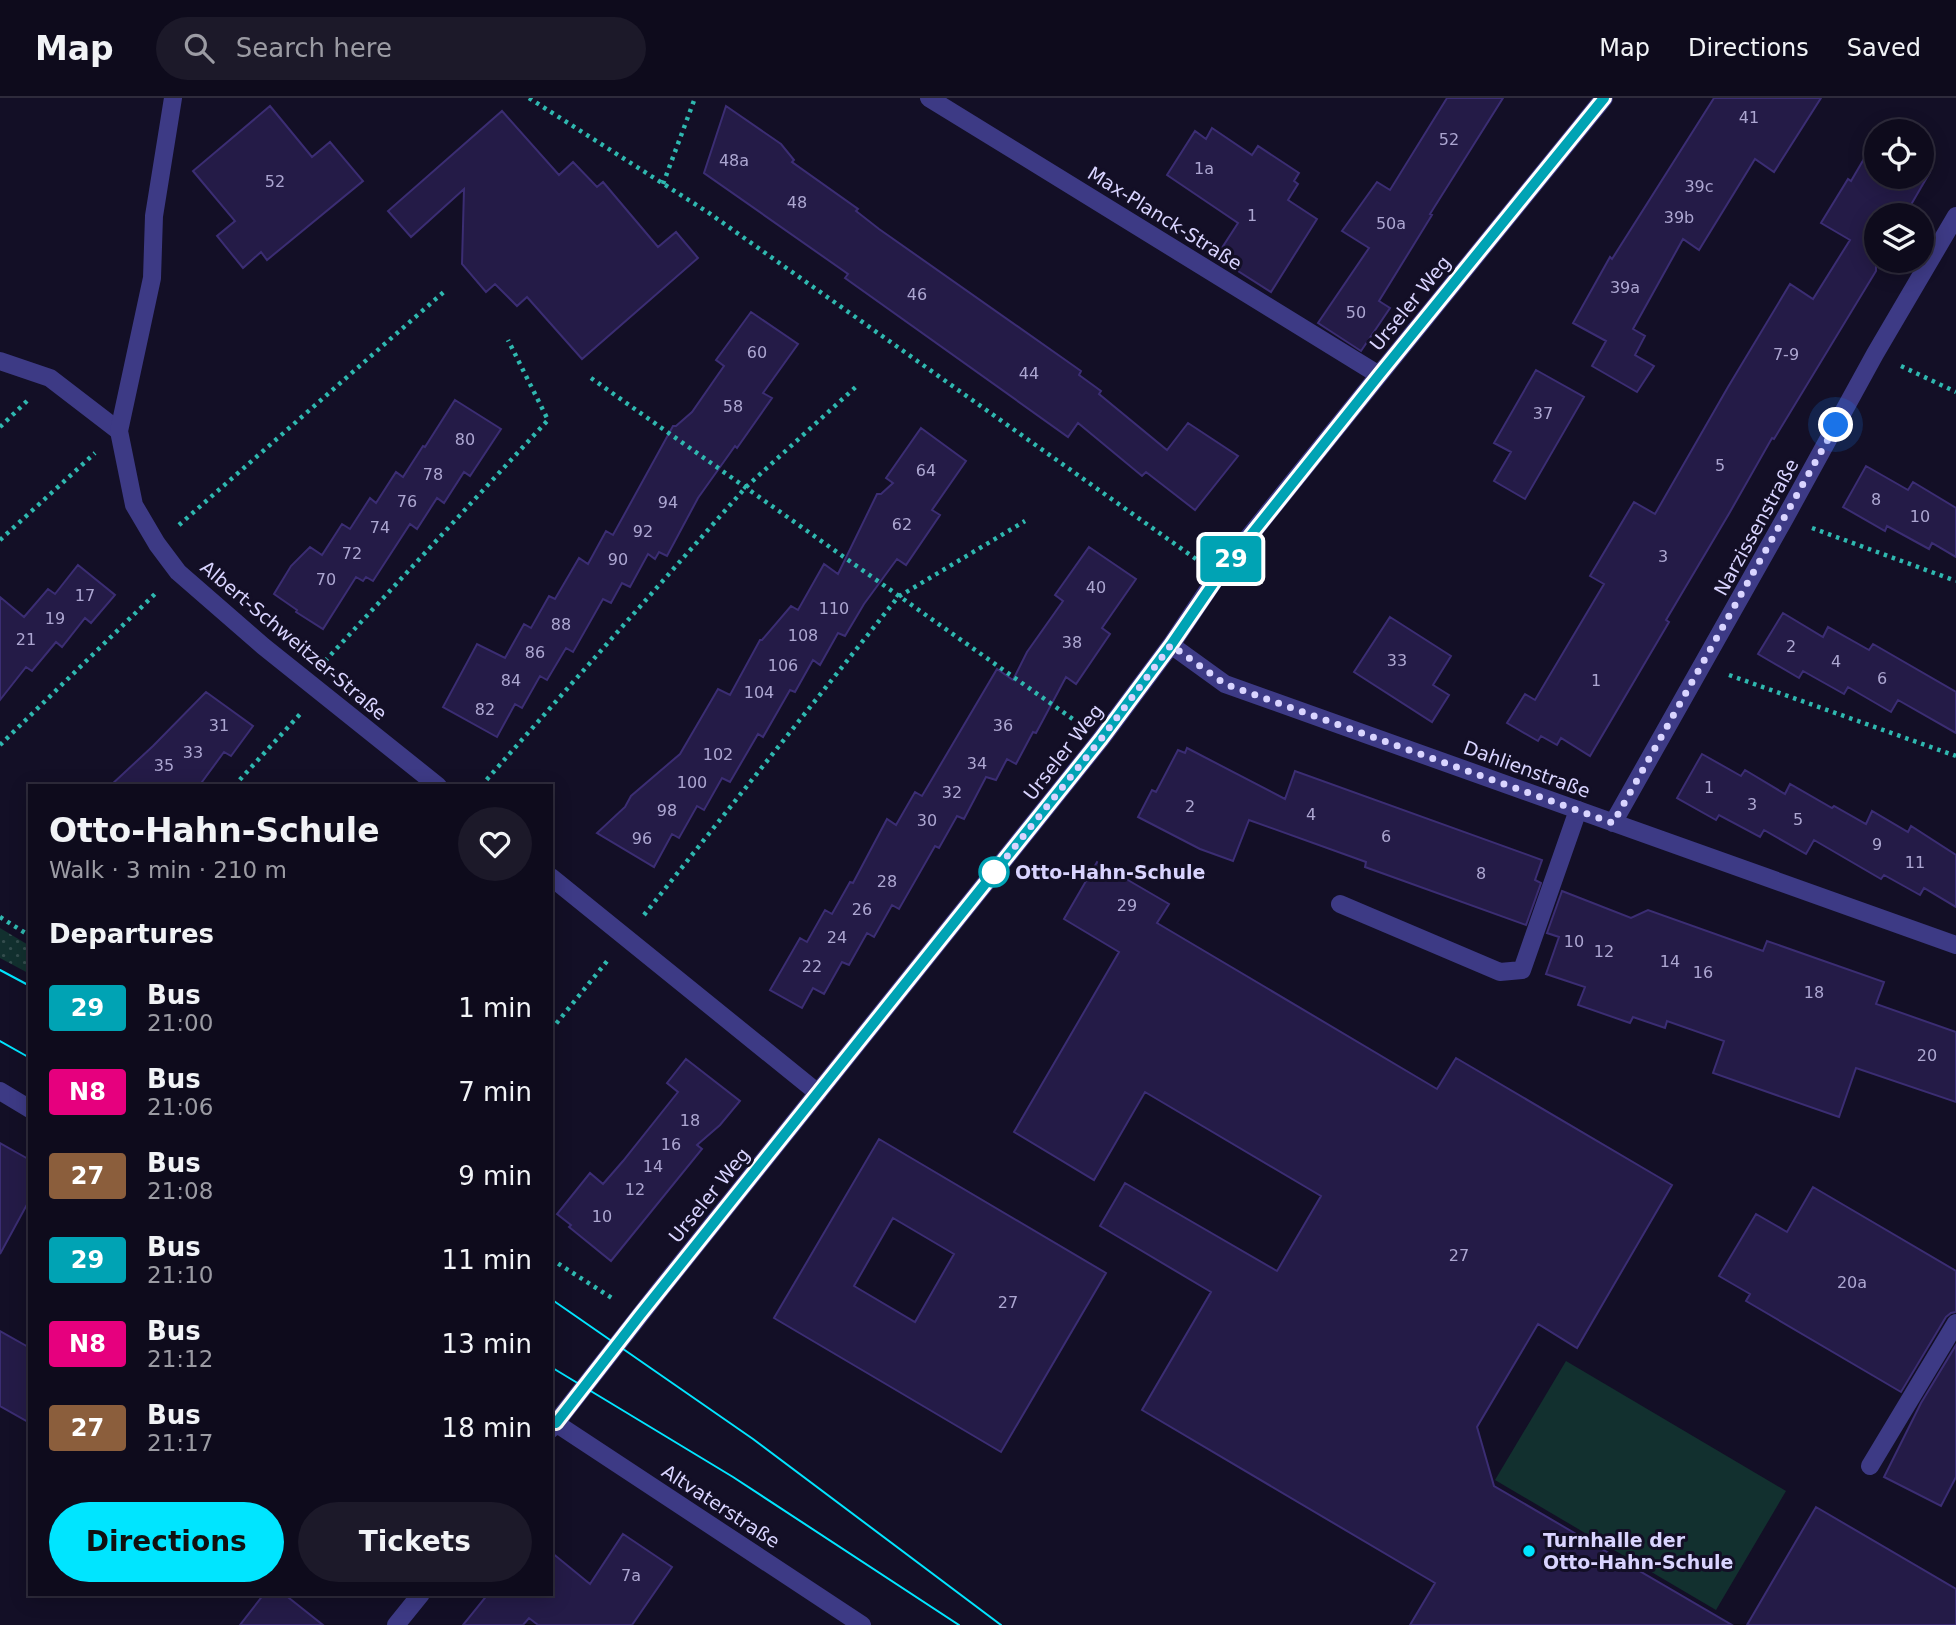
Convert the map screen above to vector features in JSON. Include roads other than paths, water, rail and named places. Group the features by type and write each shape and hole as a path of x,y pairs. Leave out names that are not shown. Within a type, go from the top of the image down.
{"street":[{"name":"Albert-Schweitzer-Straße","path":"173,98 154,216 152,278 119,431 134,505 157,544 178,572 263,646 436,784"},
{"name":"Max-Planck-Straße","path":"929,98 1379,375"},
{"name":"Urseler Weg","path":"553,1424 1101,739 1219,575 1604,98"},
{"name":"Narzissenstraße","path":"1613,823 1875,354 1956,216"},
{"path":"0,361 50,378 119,431"},
{"name":"Dahlienstraße","path":"1171,645 1225,684 1956,945"},
{"path":"1340,904 1500,972 1522,970 1578,810"},
{"path":"553,879 818,1093"},
{"path":"0,1091 28,1108"},
{"path":"1870,1466 1956,1322"},
{"name":"Altvaterstraße","path":"553,1424 862,1625"},
{"path":"397,1625 419,1596"}],"tram line":[{"path":"0,970 28,985"},
{"path":"0,1041 28,1057"},
{"path":"553,1300 753,1439 1001,1625"},
{"path":"553,1368 733,1477 959,1625"}],"place":[{"name":"Otto-Hahn-Schule","path":"994,872"},
{"name":"Turnhalle der Otto-Hahn-Schule","path":"1529,1551"}]}
